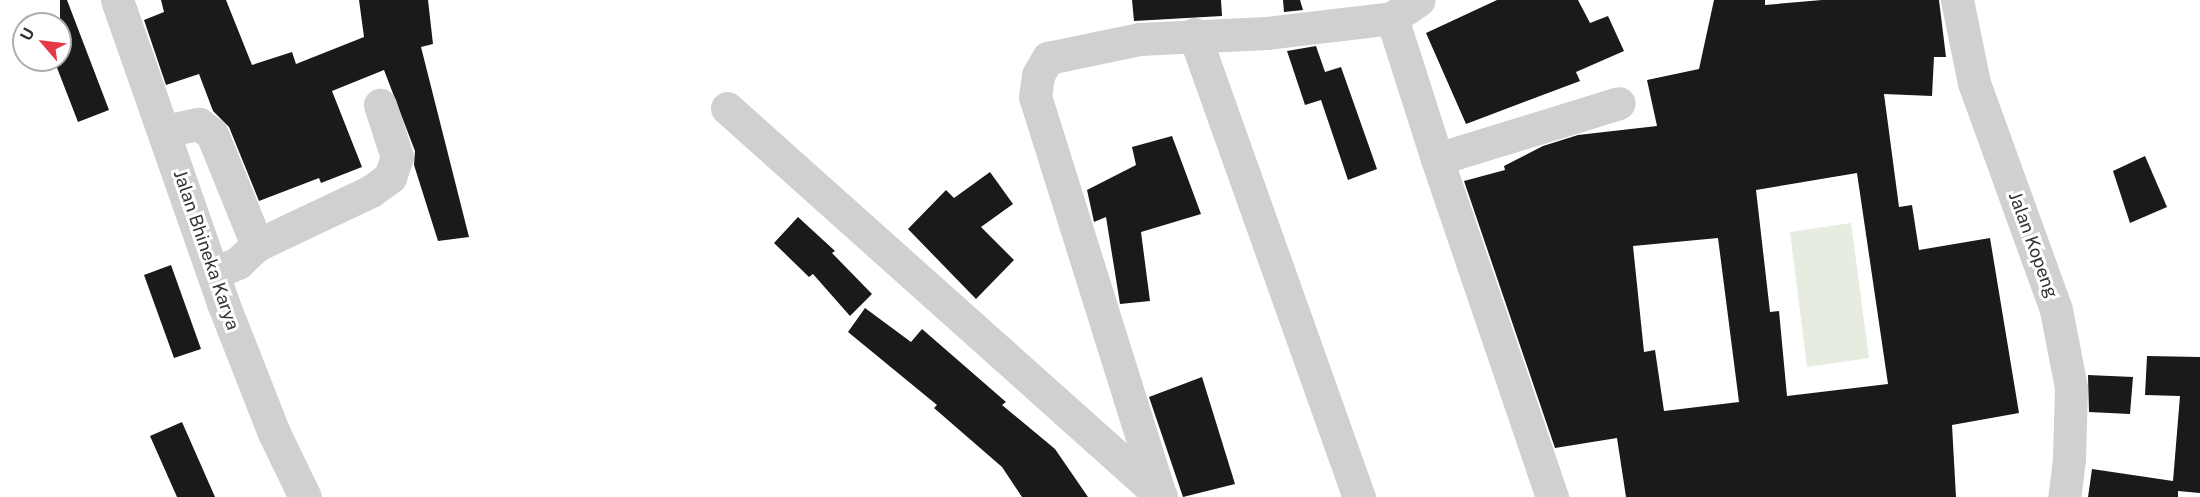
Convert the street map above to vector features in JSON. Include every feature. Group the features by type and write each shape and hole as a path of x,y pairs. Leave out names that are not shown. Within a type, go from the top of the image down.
{"street":[{"name":"Jalan Bhineka Karya","path":"117,0 165,131 213,273 274,433 305,497"},
{"path":"1160,494 1035,97 1038,75 1048,58 1140,39 1194,34 1267,33 1392,18 1419,0"},
{"name":"Jalan Kopeng","path":"1957,0 1974,83 2056,310 2071,387 2070,459 2064,497"},
{"path":"1392,18 1437,159 1552,497"},
{"path":"1194,34 1359,497"},
{"path":"1437,159 1619,103"},
{"path":"213,273 238,263 257,245 371,191 390,177 397,158 380,105"},
{"path":"727,108 1109,453 1160,494"},
{"path":"165,131 199,124 212,134 257,245"}],"shaded area":[{"path":"1851,223 1869,358 1807,367 1790,232"}],"building":[{"path":"60,0 67,0 72,12 60,12"},
{"path":"161,0 226,0 252,65 292,52 296,64 364,37 359,0 428,0 433,44 421,47 469,237 438,241 414,165 415,151 384,70 332,91 362,167 321,183 319,178 259,201 229,127 213,111 199,74 166,85 144,20 164,12"},
{"path":"1132,0 1221,0 1222,16 1134,21"},
{"path":"1283,0 1300,0 1303,10 1284,12"},
{"path":"1497,0 1578,0 1590,23 1608,16 1624,51 1576,72 1580,81 1466,124 1426,33"},
{"path":"1714,0 1765,0 1765,5 1822,0 1939,0 1946,57 1934,57 1932,96 1884,94 1899,207 1912,205 1919,250 1990,238 2019,413 1952,425 1956,497 1626,497 1617,438 1555,448 1464,181 1505,170 1504,166 1543,146 1578,135 1657,126 1647,80 1699,69","holes":["1857,173 1888,384 1787,396 1779,311 1770,312 1756,190","1718,238 1739,402 1664,411 1655,350 1644,352 1633,246"]},
{"path":"72,13 109,110 78,122 59,72 72,72"},
{"path":"1316,46 1325,72 1341,67 1377,169 1348,180 1321,100 1305,105 1287,51"},
{"path":"1172,136 1201,214 1141,232 1150,301 1120,304 1106,217 1094,222 1087,190 1136,165 1132,147"},
{"path":"2145,156 2167,207 2130,223 2113,171"},
{"path":"990,172 1013,204 981,227 1014,260 976,299 908,229 946,190 954,198"},
{"path":"798,217 835,251 832,253 872,294 850,316 813,274 809,277 774,243"},
{"path":"171,265 201,349 174,358 144,275"},
{"path":"865,308 911,342 922,329 1006,402 1002,405 1055,449 1088,497 1022,497 1002,467 934,408 937,405 848,332"},
{"path":"2147,356 2200,357 2200,493 2178,491 2178,497 2088,497 2092,469 2173,481 2180,396 2145,395"},
{"path":"2088,375 2133,377 2130,414 2089,412"},
{"path":"1202,377 1235,484 1183,497 1149,397"},
{"path":"182,422 215,497 177,497 150,436"}]}
